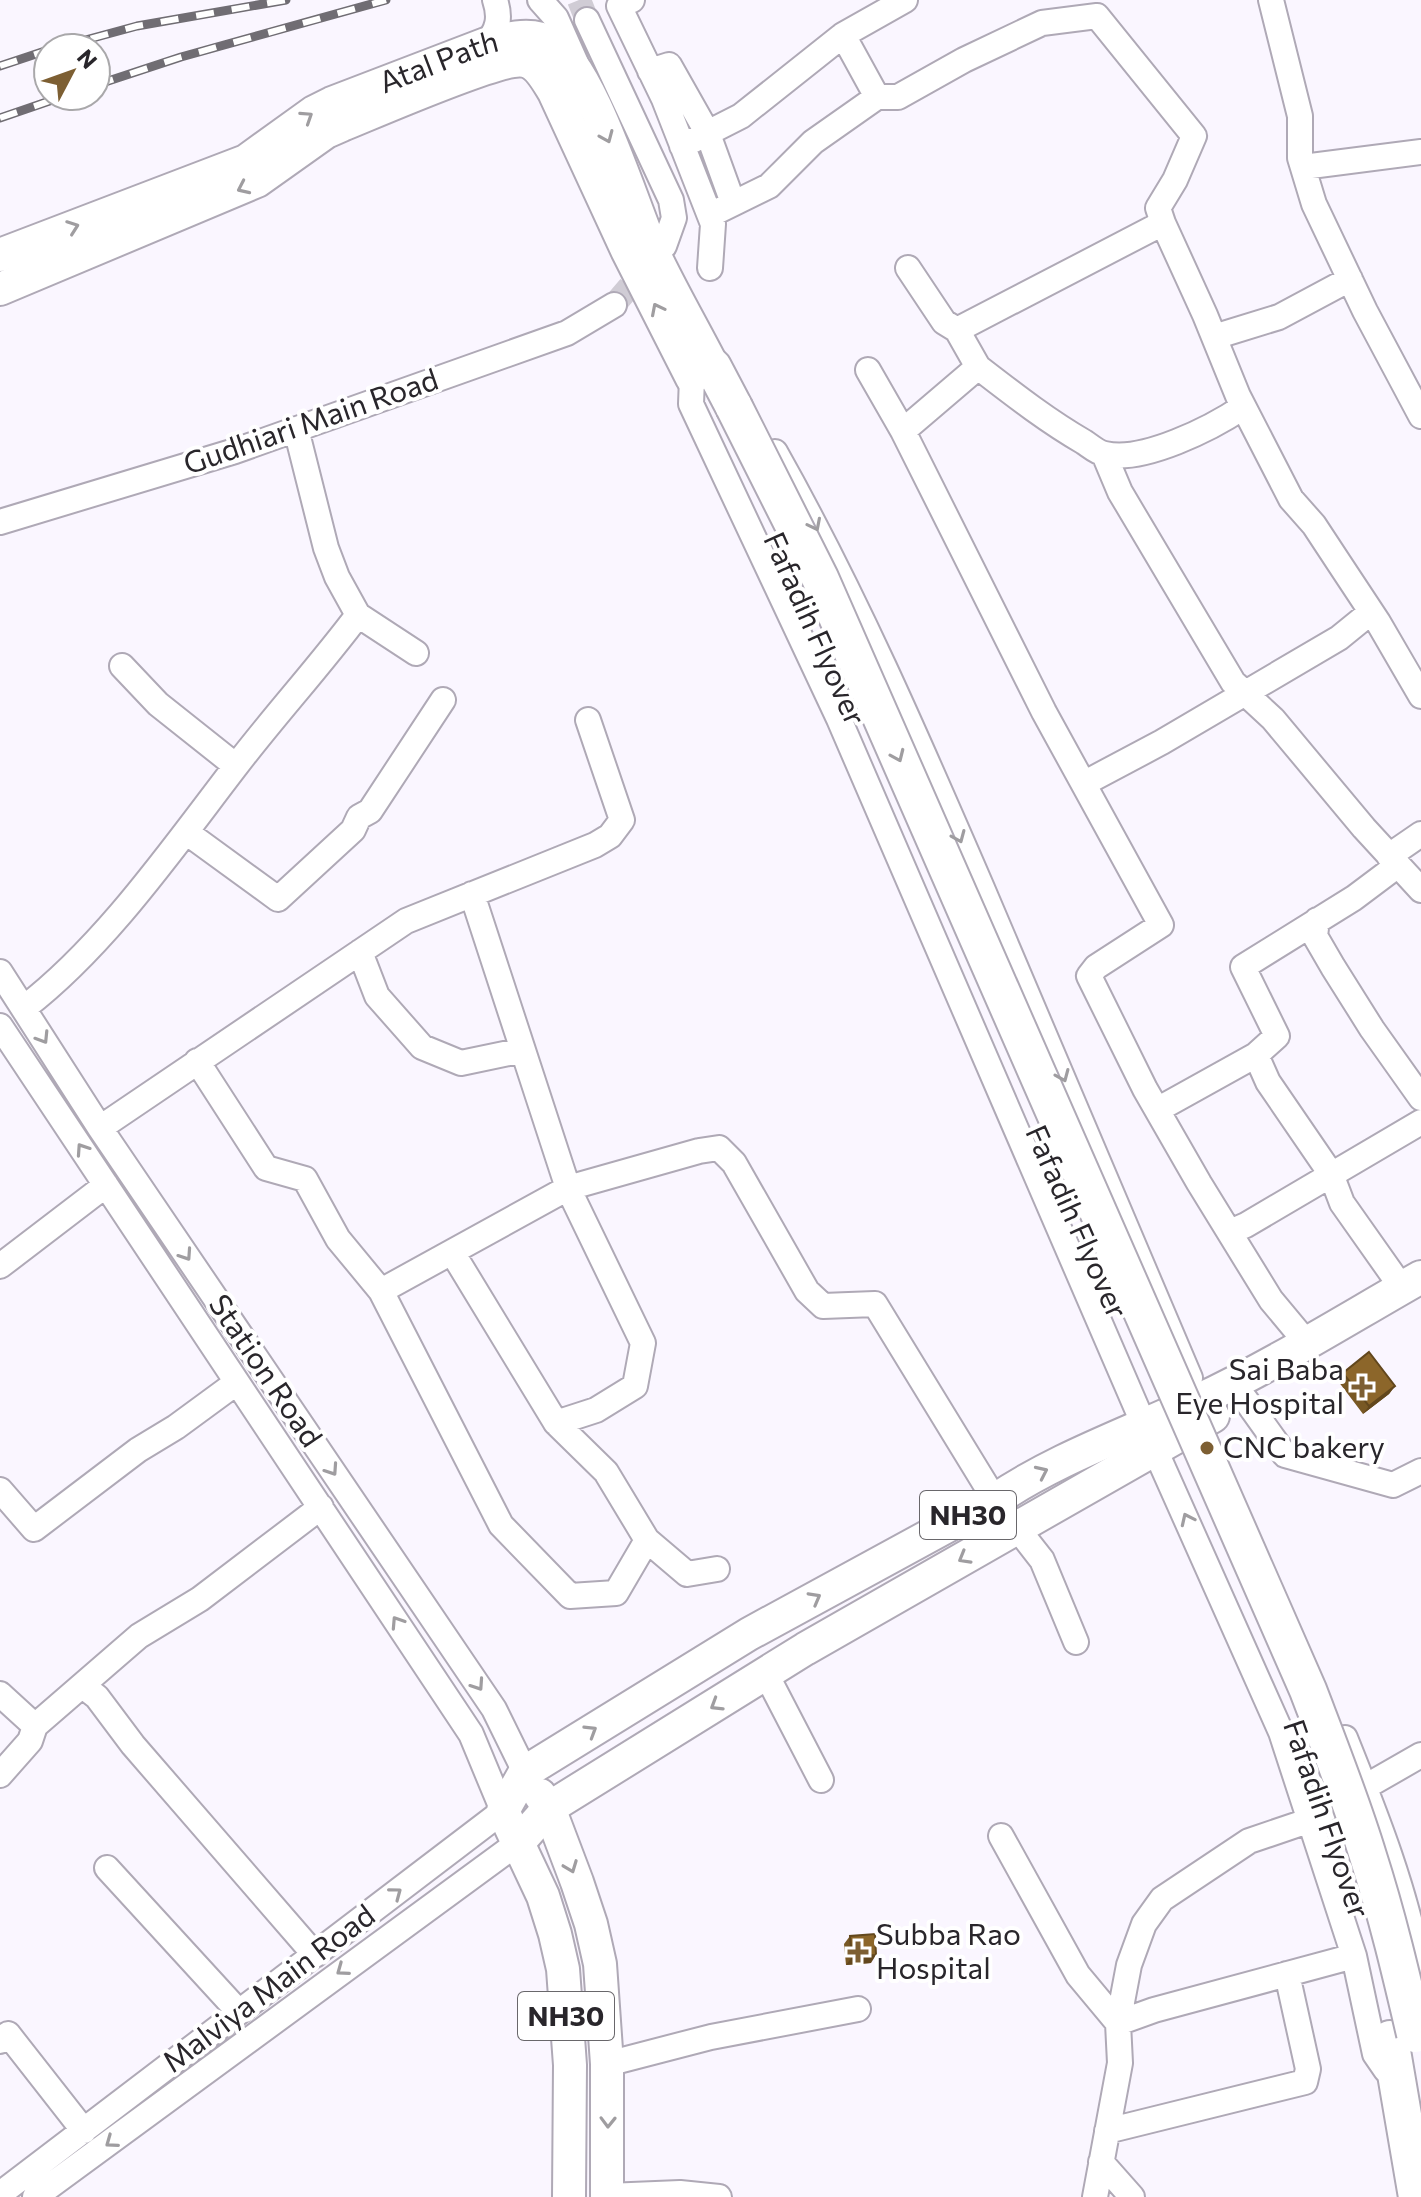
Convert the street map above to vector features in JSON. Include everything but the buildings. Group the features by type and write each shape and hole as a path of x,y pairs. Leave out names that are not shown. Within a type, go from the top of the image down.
{"highway":[{"name":"Fafadih Flyover","path":"703,373 820,578 1308,1690 1369,1857 1392,1937 1410,2079 1414,2189"}],"main road":[{"name":"Atal Path","path":"0,255 246,161 314,112 332,103 486,44 525,37 551,43 564,53 583,82 703,373"},
{"name":"Atal Path","path":"0,289 257,181 326,132 493,66 522,60 542,73 554,92 627,250 703,373"},
{"name":"NH30","path":"1203,1410 1245,1399 1415,1288"},
{"name":"NH30","path":"607,2196 607,2064 600,1964 591,1924 549,1808 525,1772 749,1634 995,1500 1026,1480 1149,1437 1203,1410 1306,1342 1415,1288"},
{"name":"NH30","path":"549,1808 766,1674 1017,1528 1149,1437"},
{"name":"Malviya Main Road","path":"503,1811 525,1772"},
{"path":"519,1842 549,1808"},
{"name":"NH30","path":"503,1811 543,1896 563,1969 570,2065 569,2197"}],"street":[{"path":"486,44 499,22 495,0"},
{"path":"540,0 561,27 583,82"},
{"path":"682,146 741,116 843,35 905,0"},
{"path":"1271,0 1300,116 1300,158 1314,204 1421,416"},
{"path":"626,3 650,71 713,224 710,268"},
{"path":"710,215 769,186 813,142 877,97 898,97 964,60 1042,23 1097,16 1194,136 1175,180 1158,208 1243,407 1291,499 1314,525 1421,696"},
{"path":"587,20 671,200 674,218 664,246"},
{"path":"843,35 877,97"},
{"path":"650,71 669,65 708,134 733,203"},
{"path":"1303,167 1421,152"},
{"path":"957,330 1163,223"},
{"path":"908,268 944,322 957,330 978,367 1058,428 1104,454 1128,454 1165,445 1226,418 1243,407"},
{"path":"1214,337 1279,317 1350,279"},
{"name":"Gudhiari Main Road","path":"0,522 235,451 567,333 614,305"},
{"path":"903,431 978,367"},
{"path":"868,370 903,431 1044,712 1161,925 1096,967 1089,976 1105,1012 1157,1110 1271,1300 1306,1342"},
{"path":"1410,2079 1375,2054 1354,1956 1281,1732 1149,1437 839,719 691,404 703,373 738,386 809,513 898,694 1203,1410 1373,1785 1421,1916"},
{"path":"296,429 326,548 337,577 358,615 416,653"},
{"path":"1104,454 1120,492 1233,682 1273,719 1421,890"},
{"path":"1085,783 1339,638 1371,612"},
{"path":"24,1008 56,983 97,940 358,615"},
{"path":"122,666 158,704 236,766"},
{"path":"186,832 278,899 353,830 359,817 370,811 443,700"},
{"path":"100,1128 406,921 595,845 610,836 622,820 588,720"},
{"path":"1157,1110 1256,1055 1277,1036 1243,967 1317,920 1394,861 1421,834"},
{"path":"472,894 568,1188 643,1343 635,1386 596,1410 556,1423"},
{"path":"1317,920 1315,936 1333,967 1421,1098"},
{"path":"360,952 377,996 422,1047 461,1063 523,1050"},
{"name":"Station Road","path":"0,972 100,1128 494,1709 525,1772"},
{"name":"Station Road","path":"0,1026 471,1734 503,1811"},
{"path":"1256,1055 1268,1082 1331,1174 1342,1203 1415,1288"},
{"path":"197,1061 266,1168 305,1179 338,1239 381,1291 501,1525 570,1596 616,1593 647,1540"},
{"path":"1230,1232 1421,1122"},
{"path":"381,1291 568,1188 719,1148 734,1163 807,1291 823,1306 875,1304 995,1500 1042,1560 1076,1642"},
{"path":"0,1266 106,1185"},
{"path":"452,1252 556,1423 606,1472 647,1540 687,1574 717,1569"},
{"path":"0,1490 34,1529 138,1450 176,1427 236,1383"},
{"path":"1245,1399 1285,1455 1393,1485 1421,1471"},
{"path":"0,1775 30,1741 35,1726 139,1636 200,1599 321,1507"},
{"path":"766,1674 821,1780"},
{"path":"83,1686 97,1697 133,1745 315,1955"},
{"path":"0,1694 35,1726"},
{"path":"1095,2197 1120,2063 1118,2023 1134,1952 1144,1924 1162,1899 1249,1841 1311,1819 1421,1755"},
{"path":"1373,1785 1421,1974"},
{"name":"Malviya Main Road","path":"0,2194 503,1811"},
{"path":"1001,1836 1078,1975 1118,2023"},
{"path":"35,2197 519,1842"},
{"path":"107,1868 239,2012"},
{"path":"1118,2023 1154,2010 1354,1956"},
{"path":"1107,2131 1305,2082 1308,2069 1287,1974"},
{"path":"270,1989 287,2011"},
{"path":"607,2064 683,2043 858,2009"},
{"path":"0,2041 8,2034 84,2131"},
{"path":"141,2088 156,2108"},
{"path":"1101,2162 1132,2197"},
{"path":"607,2196 680,2193 719,2197"}],"tunnel":[{"path":"579,0 587,20"},
{"path":"614,305 649,264"}],"railway":[{"path":"112,33 286,0"},
{"path":"112,80 181,57 386,0"},
{"path":"0,66 32,55"},
{"path":"0,118 32,107"}],"place":[{"name":"Sai Baba Eye Hospital","path":"1362,1387"},
{"name":"CNC bakery","path":"1207,1448"},
{"name":"Subba Rao Hospital","path":"858,1952"}]}
